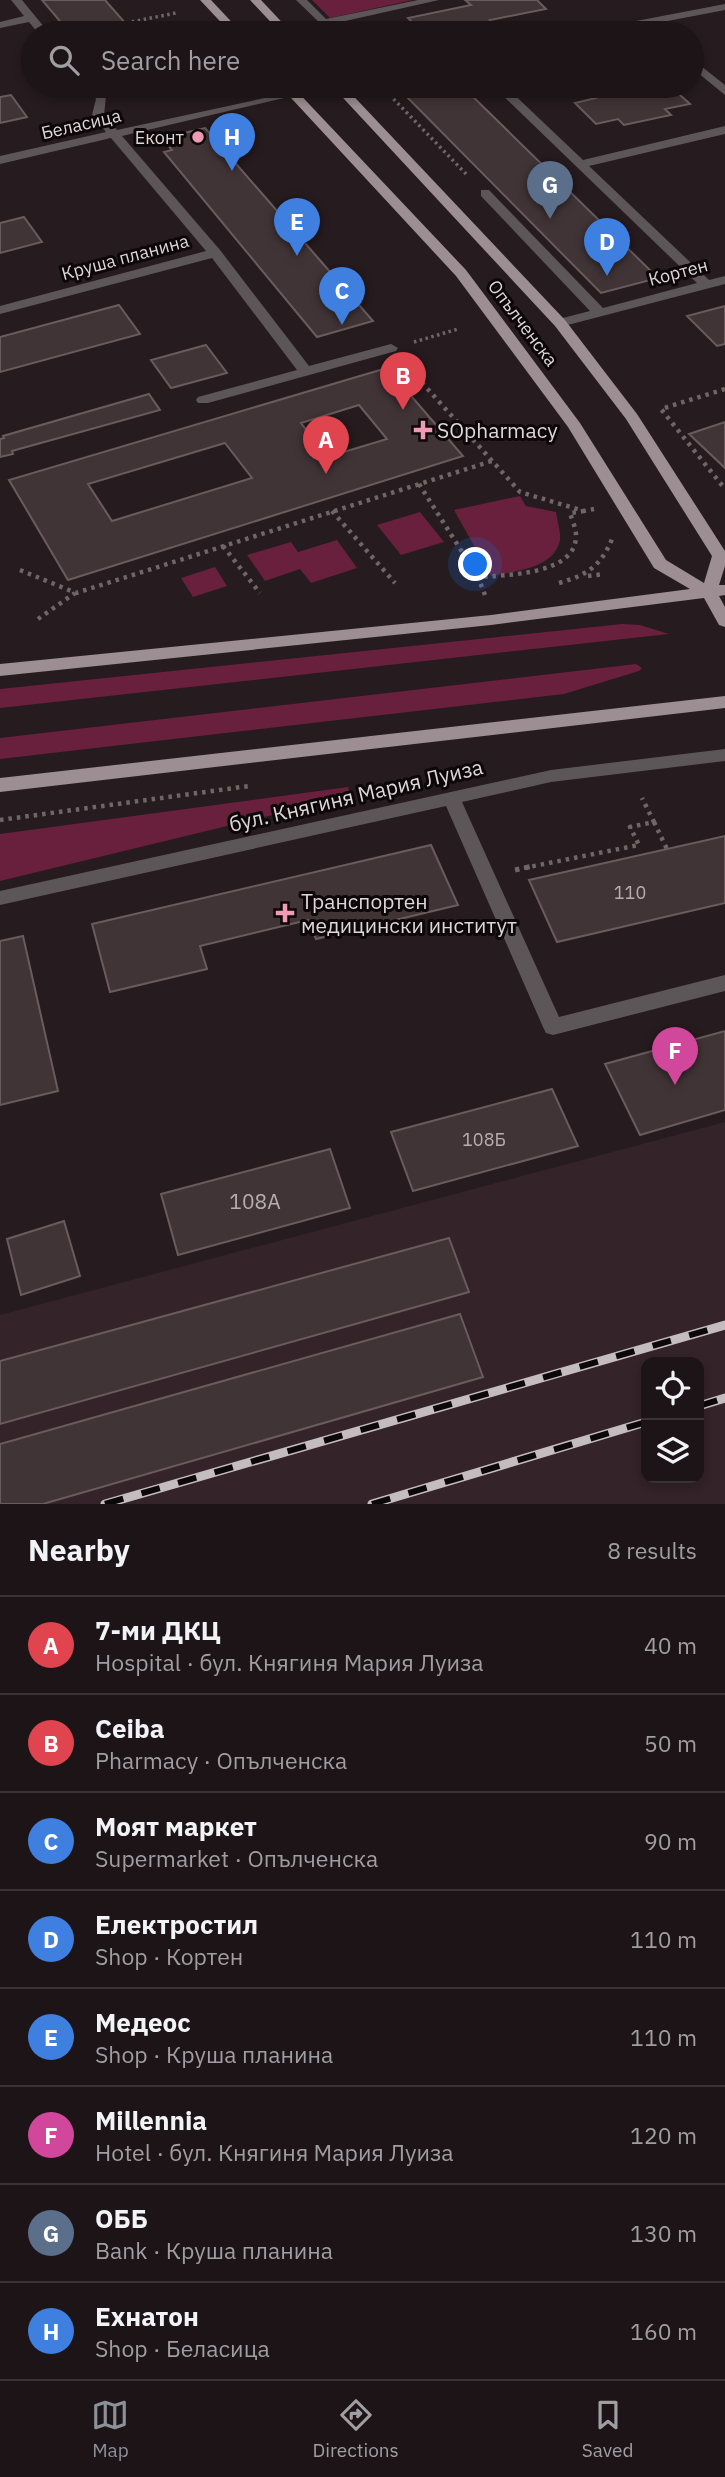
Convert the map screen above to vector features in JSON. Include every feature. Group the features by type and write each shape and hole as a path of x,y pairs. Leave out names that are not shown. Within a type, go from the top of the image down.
{"main road":[{"path":"205,0 225,21"},
{"path":"255,0 275,21"},
{"name":"Опълченска","path":"297,98 461,273 575,426 660,564 717,592"},
{"name":"Опълченска","path":"349,98 560,323 632,418 720,556 717,592 725,621"},
{"path":"0,670 491,620 717,592"},
{"name":"бул. Княгиня Мария Луиза","path":"0,785 725,702"}],"street":[{"path":"16,0 34,21"},
{"path":"301,0 321,21"},
{"path":"333,21 434,0"},
{"path":"652,21 725,7"},
{"path":"0,25 31,18"},
{"path":"704,72 725,91"},
{"path":"101,98 98,115 215,253"},
{"name":"Беласица","path":"0,160 254,98"},
{"path":"512,98 706,285"},
{"path":"582,164 725,130"},
{"path":"485,193 600,313"},
{"name":"Круша планина","path":"0,310 215,253 306,372"},
{"name":"Кортен","path":"560,323 725,280"},
{"path":"203,400 391,348"},
{"name":"бул. Княгиня Мария Луиза","path":"0,898 551,776 725,755"},
{"path":"451,797 553,1027 725,983"}],"path":[{"path":"136,21 176,13"},
{"path":"393,98 456,163"},
{"path":"458,329 391,348 520,492 584,511"},
{"path":"725,389 661,409 725,489"},
{"path":"38,619 76,593 492,461"},
{"path":"419,484 478,577 483,595 496,593"},
{"path":"478,577 547,570 567,556 576,537 570,513 600,508"},
{"path":"332,511 395,583"},
{"path":"582,577 594,571 605,558 613,537 610,528"},
{"path":"223,546 260,593"},
{"path":"20,570 76,593"},
{"path":"558,583 604,574"},
{"path":"0,820 262,785"},
{"path":"642,798 667,849"},
{"path":"486,876 639,845 630,827 654,822"}],"shaded area":[{"path":"312,0 413,0 330,18"},
{"path":"520,496 526,506 556,512 560,540 556,550 542,563 491,576 454,510"},
{"path":"420,512 444,542 401,555 377,525"},
{"path":"337,540 357,568 311,583 300,569 265,581 247,555 291,542 298,552"},
{"path":"215,567 227,586 193,597 181,578"},
{"path":"622,624 640,625 669,634 0,708 0,689"},
{"path":"636,664 642,668 639,671 564,694 0,759 0,738"},
{"path":"348,787 351,796 0,881 0,834"},
{"path":"725,1122 725,1504 0,1504 0,1315"}],"building":[{"path":"42,0 105,0 123,21 60,21"},
{"path":"465,0 537,0 546,9 491,21 411,21 408,18 471,5"},
{"path":"11,95 27,117 0,123 0,97"},
{"path":"408,98 474,98 658,278 601,293"},
{"path":"596,98 683,98 690,104 665,109 671,115 624,125 618,119 596,124 575,103"},
{"path":"205,128 373,321 317,337 164,152 172,150 162,138"},
{"path":"24,217 42,242 0,253 0,223"},
{"path":"119,305 140,334 0,372 0,337"},
{"path":"725,306 725,344 717,346 687,316"},
{"path":"206,345 227,373 171,388 151,360"},
{"path":"387,368 463,456 68,580 9,480","holes":["359,405 387,439 327,457 301,423","225,443 252,478 112,521 88,484"]},
{"path":"149,394 160,410 12,451 13,454 0,457 0,439 4,438 3,436"},
{"path":"725,422 725,468 689,434"},
{"path":"725,836 725,903 557,942 529,880"},
{"name":"Транспортен медицински институт","path":"431,845 458,905 316,939 308,920 200,946 207,969 110,992 92,924"},
{"path":"23,936 58,1091 0,1105 0,941"},
{"path":"725,1031 725,1110 640,1135 605,1064"},
{"path":"552,1089 578,1146 413,1191 391,1132"},
{"path":"330,1149 350,1208 178,1255 161,1194"},
{"path":"64,1221 80,1276 21,1295 7,1239"},
{"path":"449,1238 469,1292 0,1424 0,1361"},
{"path":"460,1314 483,1377 43,1504 0,1504 0,1444"}],"railway":[{"path":"105,1504 725,1325"},
{"path":"704,1404 725,1398"},
{"path":"372,1504 641,1423"}],"place":[{"name":"Еконт","path":"198,137"},
{"name":"Ехнатон","path":"232,171"},
{"name":"ОББ","path":"550,219"},
{"name":"Медеос","path":"297,256"},
{"name":"Електростил","path":"607,276"},
{"name":"Моят маркет","path":"342,325"},
{"name":"Ceiba","path":"403,410"},
{"name":"SOpharmacy","path":"423,430"},
{"name":"7-ми ДКЦ","path":"326,474"},
{"name":"Транспортен медицински институт","path":"285,913"},
{"name":"Millennia","path":"675,1085"}]}
